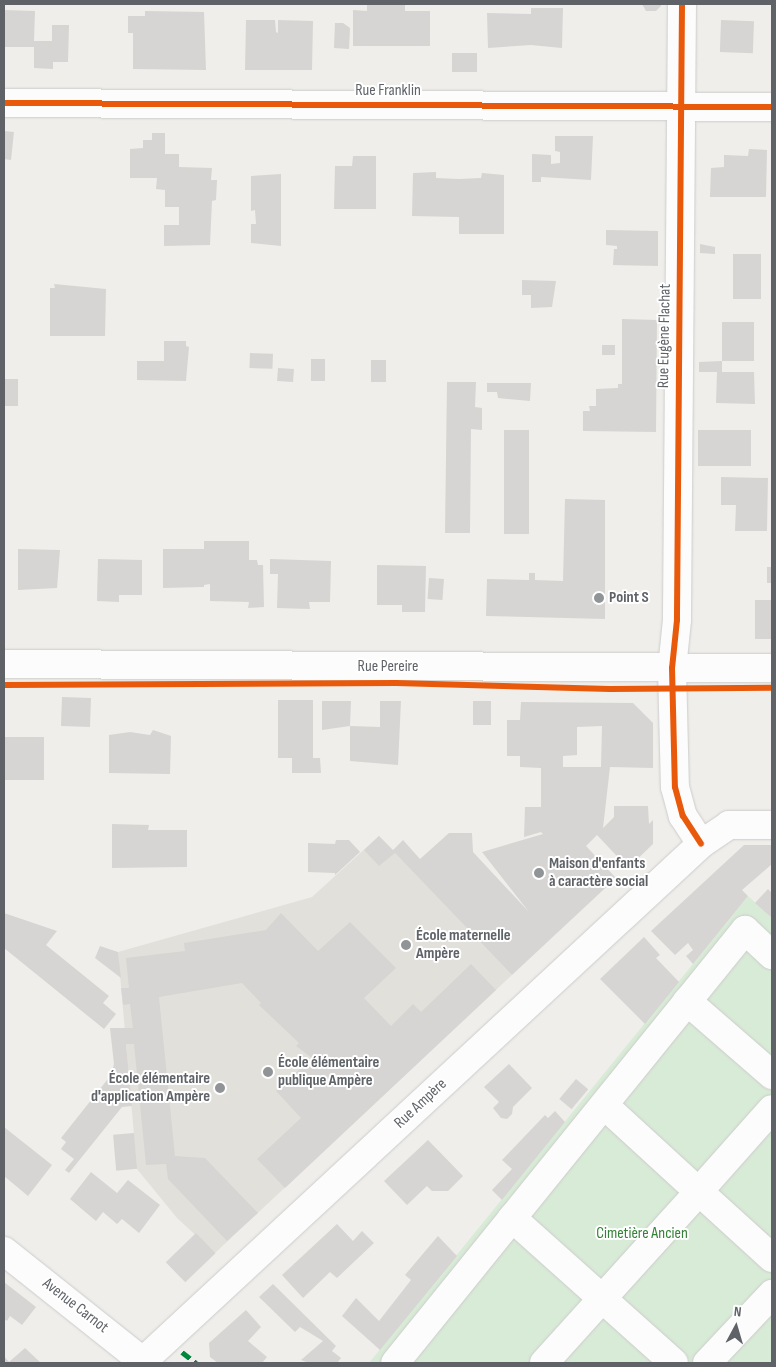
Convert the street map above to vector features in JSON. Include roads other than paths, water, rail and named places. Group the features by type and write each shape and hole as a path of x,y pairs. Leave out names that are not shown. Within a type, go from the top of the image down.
{"street":[{"name":"Rue Eugène Flachat","path":"682,4 677,620 672,668 675,787 690,808 702,844"},
{"name":"Rue Franklin","path":"4,103 772,107"},
{"name":"Rue Pereire","path":"4,664 772,668"},
{"name":"Rue Ampère","path":"143,1363 702,844 729,825 772,824"},
{"path":"395,1363 744,930 772,955"},
{"path":"687,1001 772,1076"},
{"path":"604,1105 772,1258"},
{"path":"544,1363 772,1109"},
{"path":"512,1218 674,1363"},
{"name":"Avenue Carnot","path":"4,1251 143,1363"},
{"path":"707,1363 772,1294"}],"place":[{"name":"Point S","path":"599,598"},
{"name":"Maison d'enfants à caractère social","path":"539,873"},
{"name":"École maternelle Ampère","path":"406,945"},
{"name":"École élémentaire publique Ampère","path":"268,1072"},
{"name":"École élémentaire d'application Ampère","path":"220,1088"}],"park label":[{"name":"Cimetière Ancien","path":"642,1234"}]}
